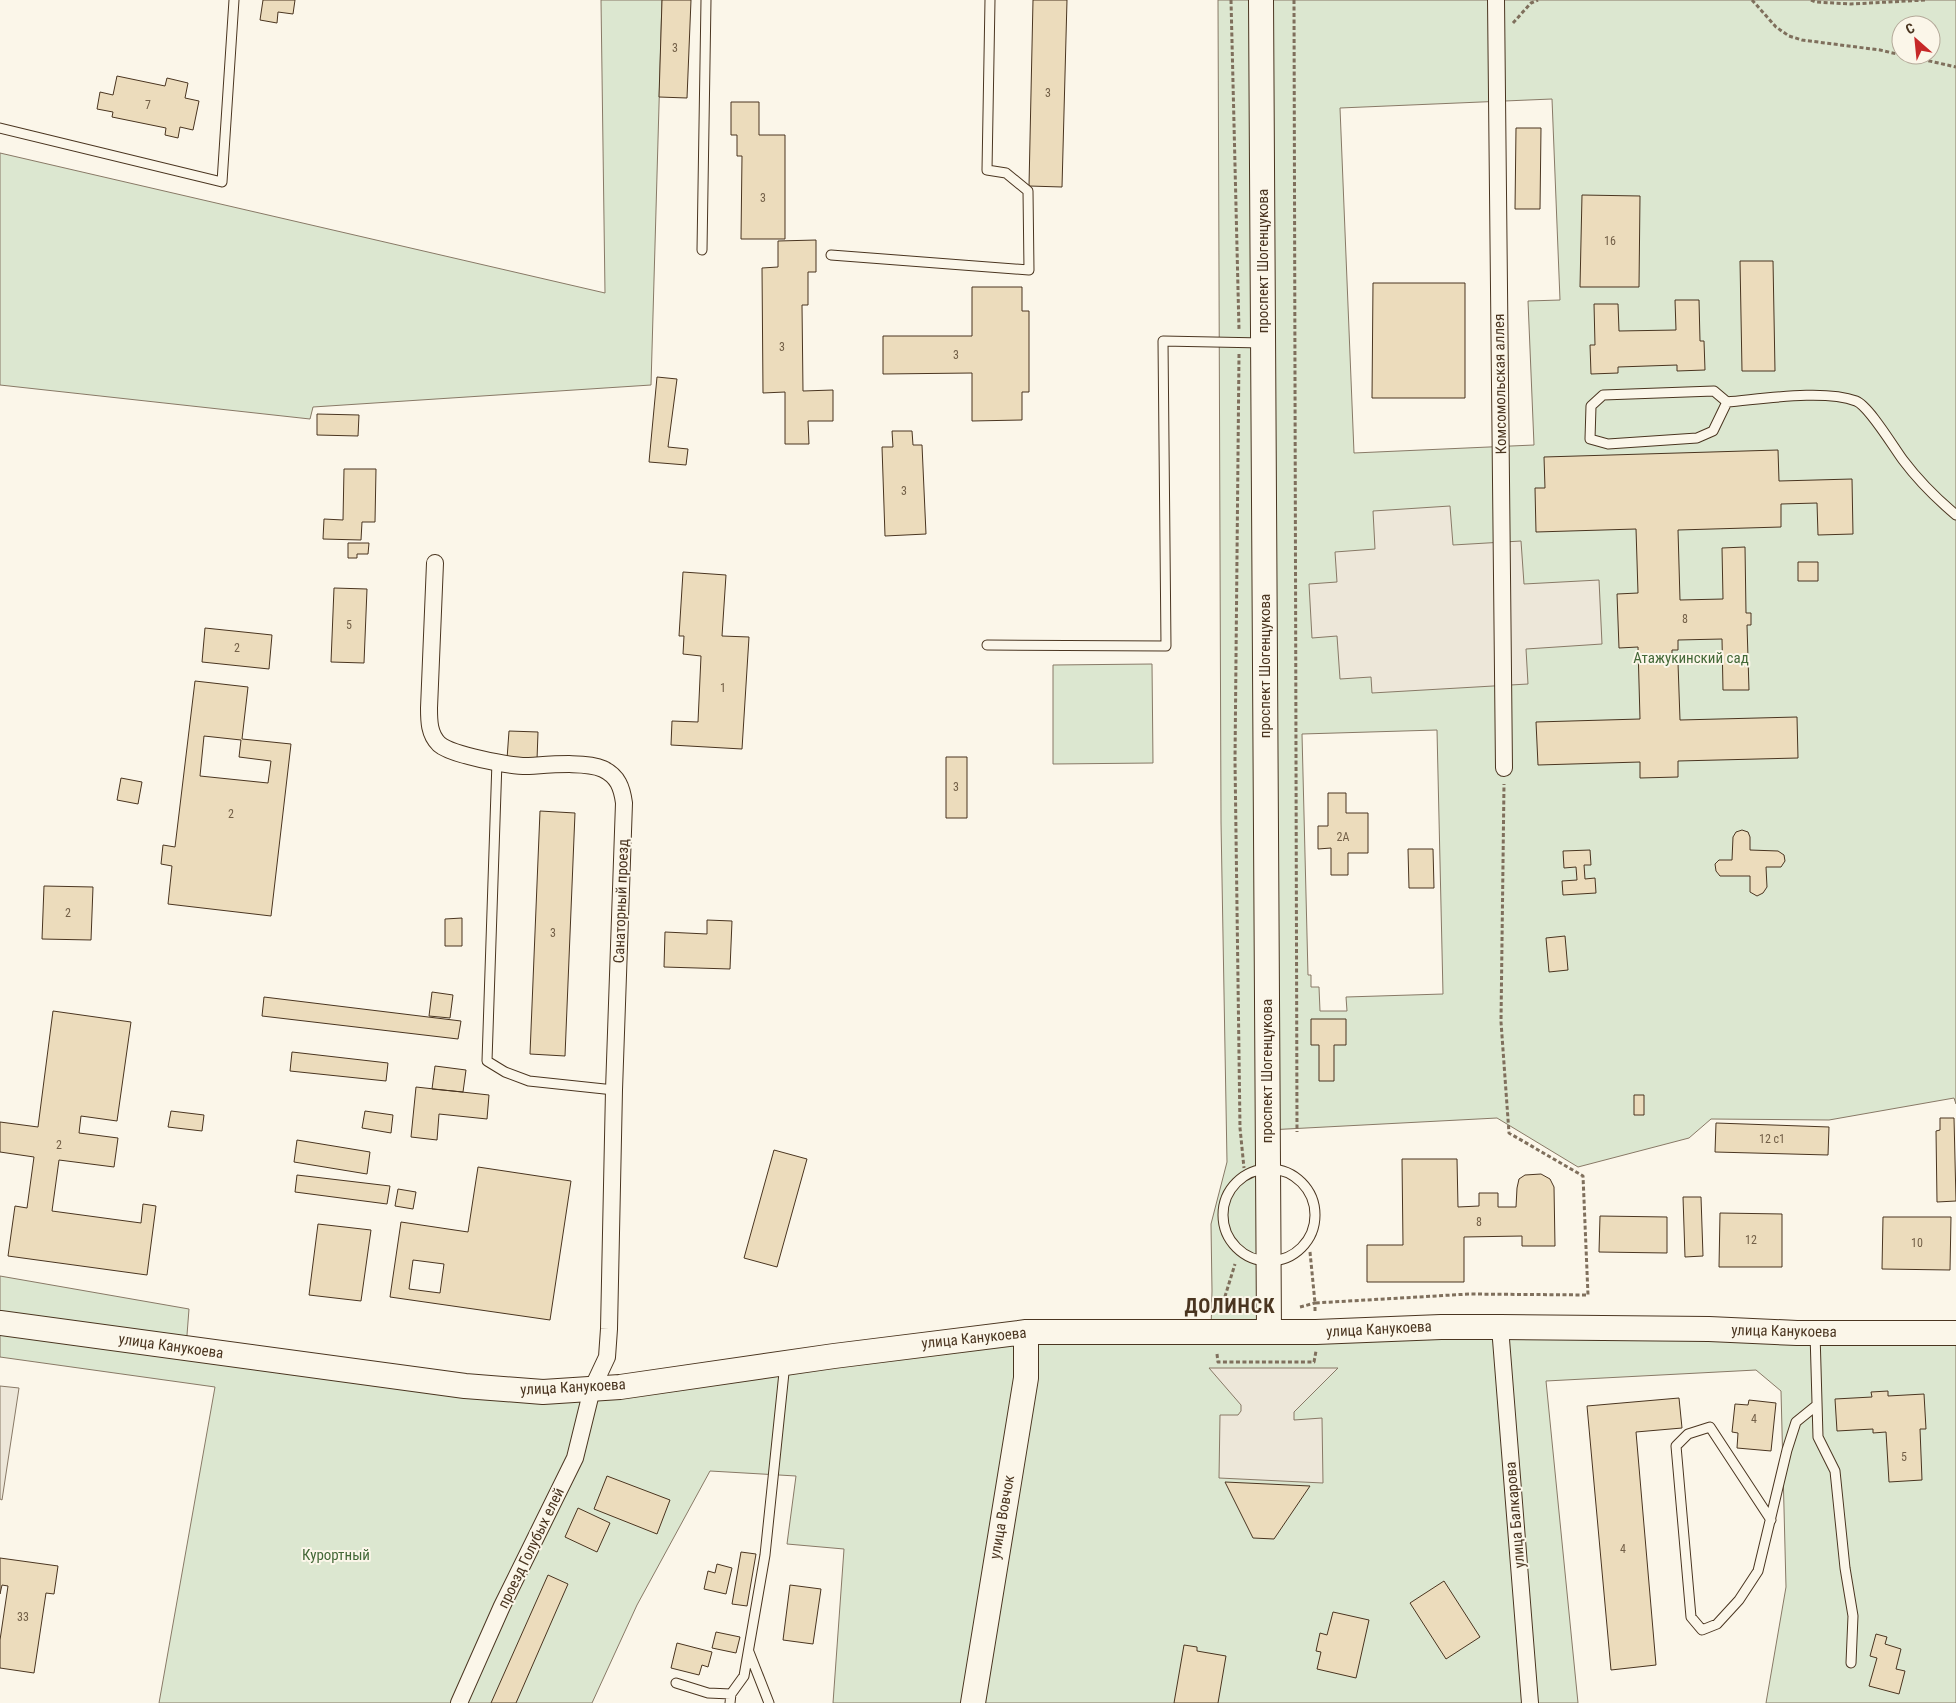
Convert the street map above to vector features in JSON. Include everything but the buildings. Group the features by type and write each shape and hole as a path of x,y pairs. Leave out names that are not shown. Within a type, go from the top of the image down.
{"street":[{"name":"проспект Шогенцукова","path":"1261,0 1267,1261 1269,1332"},
{"name":"Комсомольская аллея","path":"1496,0 1504,768"},
{"name":"Санаторный проезд","path":"435,563 429,724 436,740 449,751 524,766 574,765 602,768 615,777 623,791 609,1329 606,1357 592,1390"},
{"name":"улица Канукоева","path":"0,1323 465,1386 543,1392 592,1390 1026,1332 1316,1332 1441,1326 1815,1333 1956,1333"},
{"name":"улица Балкарова","path":"1500,1327 1530,1703"},
{"name":"улица Вовчок","path":"973,1703 1026,1378 1026,1332"},
{"name":"проезд Голубых елей","path":"459,1703 502,1606 575,1458 592,1390"}],"lane":[{"path":"0,128 222,182 234,0"},
{"path":"702,250 706,0"},
{"path":"831,255 1029,270 1028,191 1006,173 987,170 990,0"},
{"path":"988,645 1166,646 1163,341 1263,343"},
{"path":"1727,402 1713,431 1697,438 1608,444 1590,439 1591,406 1603,395 1714,392 1727,402 1821,395 1858,402 1880,426 1904,461 1942,503 1956,515"},
{"path":"497,761 487,1061 505,1072 529,1081 614,1090"},
{"path":"1267,1168 1284,1170 1298,1178 1309,1191 1315,1206 1315,1223 1309,1238 1298,1251 1284,1259 1267,1261 1250,1257 1236,1247 1226,1232 1223,1215 1226,1198 1236,1183 1250,1172 1267,1168"},
{"path":"1815,1333 1818,1437 1835,1471 1845,1568 1853,1616 1851,1663"},
{"path":"676,1683 730,1699 744,1676 765,1555 785,1363"},
{"path":"1771,1520 1710,1427 1688,1434 1676,1446 1691,1617 1702,1630 1717,1624 1739,1600 1758,1571 1771,1520 1787,1450 1796,1422 1817,1405"},
{"path":"748,1651 769,1703"}],"path":[{"path":"1231,0 1240,343 1237,424 1235,760 1240,1128 1244,1168"},
{"path":"1294,0 1297,1132"},
{"path":"1497,40 1531,3 1538,0"},
{"path":"1752,0 1776,27 1789,36 1802,40 1891,52"},
{"path":"1811,0 1851,4 1926,0"},
{"path":"1941,64 1956,67"},
{"path":"1300,1307 1315,1303 1469,1294 1588,1295 1583,1176 1509,1132 1501,1022 1504,768"},
{"path":"1310,1252 1316,1312"},
{"path":"1220,1311 1235,1264"},
{"path":"1223,1303 1236,1306"},
{"path":"1218,1354 1218,1362 1314,1362 1316,1345"}],"green space":[{"path":"601,0 662,0 651,385 313,407 310,419 0,385 0,153 605,293"},
{"path":"1218,0 1956,0 1956,1104 1954,1098 1829,1120 1711,1119 1689,1138 1578,1167 1497,1118 1268,1130 1269,1332 1956,1333 1956,1703 1766,1703 1786,1587 1781,1391 1756,1370 1546,1381 1578,1703 833,1703 844,1549 787,1544 796,1476 710,1471 637,1605 592,1703 159,1703 215,1387 0,1357 0,1276 189,1309 186,1348 504,1390 834,1356 1211,1332 1211,1224 1227,1162 1221,822","holes":["1552,99 1560,300 1528,301 1534,445 1354,453 1340,108","1437,730 1443,994 1346,997 1347,1011 1320,1011 1319,987 1311,987 1311,975 1308,975 1302,734"]},
{"path":"1152,664 1153,763 1053,764 1053,665"}],"shaded area":[{"path":"1450,506 1453,545 1521,541 1524,584 1599,580 1602,644 1526,649 1528,684 1372,693 1371,677 1340,679 1337,636 1312,638 1309,584 1337,582 1335,552 1375,549 1373,511"},
{"path":"1209,1368 1338,1368 1294,1412 1294,1420 1322,1418 1323,1483 1219,1478 1220,1415 1238,1415 1241,1411 1241,1405"},
{"path":"0,1386 19,1388 2,1500 0,1499"}],"district":[{"name":"ДОЛИНСК","path":"1230,1306"}],"park label":[{"name":"Атажукинский сад","path":"1691,658"},
{"name":"Курортный","path":"336,1555"}]}
